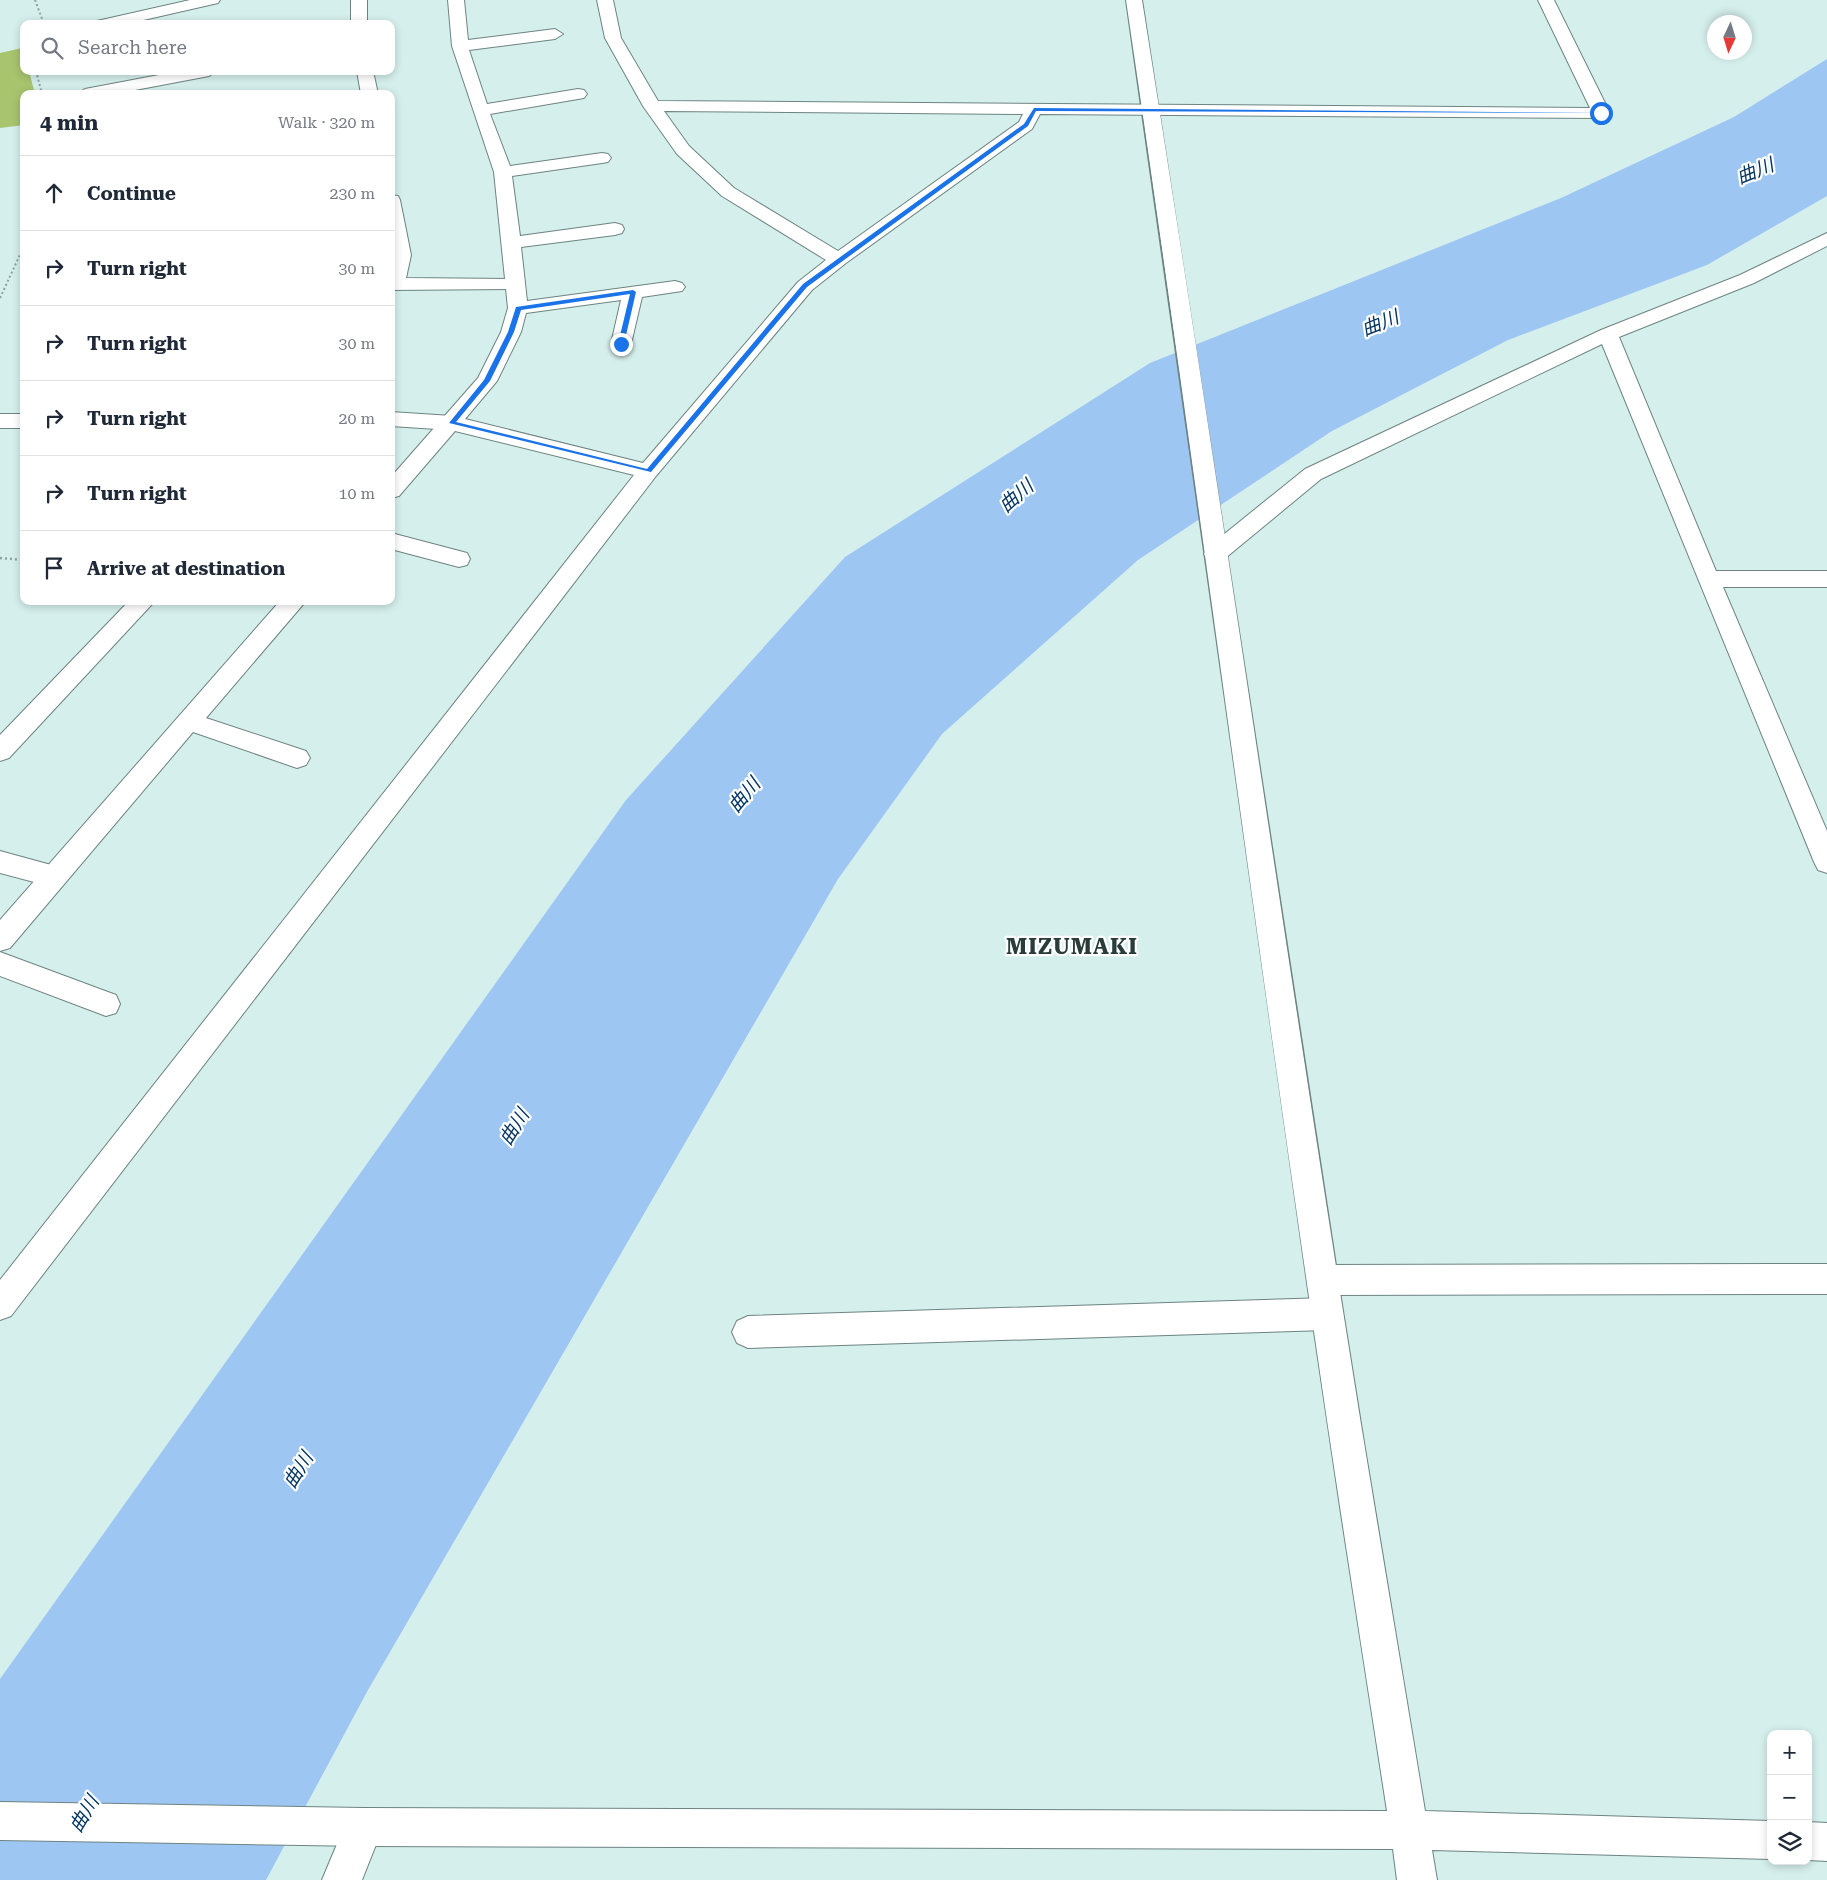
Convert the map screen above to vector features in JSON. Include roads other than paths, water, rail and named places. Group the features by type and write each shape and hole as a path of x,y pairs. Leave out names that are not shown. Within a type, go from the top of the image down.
{"street":[{"path":"121,20 212,0"},
{"path":"359,0 359,20"},
{"path":"395,487 487,381 511,332 518,308 503,172 480,110 460,46 456,0"},
{"path":"604,0 613,38 652,106 683,150 728,192 839,259"},
{"path":"1134,0 1185,331 1213,541 1327,1314 1417,1880"},
{"path":"652,106 1601,113 1546,0"},
{"path":"460,46 555,34"},
{"path":"107,90 187,75"},
{"path":"366,75 369,90"},
{"path":"480,110 578,94"},
{"path":"0,1305 648,471 805,286 839,259 1026,125 1034,110"},
{"path":"503,172 602,158"},
{"path":"395,222 401,255 395,277"},
{"path":"512,243 615,228"},
{"path":"1213,541 1313,474 1608,334 1746,280 1827,239"},
{"path":"395,284 515,286"},
{"path":"518,308 675,288"},
{"path":"621,344 633,292"},
{"path":"1608,334 1827,862"},
{"path":"395,420 452,423 648,471"},
{"path":"0,421 20,421"},
{"path":"395,542 459,559"},
{"path":"1708,579 1827,579"},
{"path":"0,751 139,605"},
{"path":"0,940 53,876 290,605"},
{"path":"188,721 297,758"},
{"path":"0,862 53,876"},
{"path":"0,964 106,1004"},
{"path":"1323,1280 1827,1279"},
{"path":"748,1332 1327,1314"},
{"path":"0,1821 364,1827 1410,1830 1767,1840"},
{"path":"342,1880 364,1827"},
{"path":"1812,1841 1827,1842"}],"water":[{"name":"曲川","path":"1827,59 1827,196 1707,265 1508,340 1332,431 1138,560 942,734 838,879 368,1690 266,1880 0,1880 0,1679 626,800 845,557 1150,363 1561,198 1734,117"}],"district":[{"name":"MIZUMAKI","path":"1072,946"}]}
